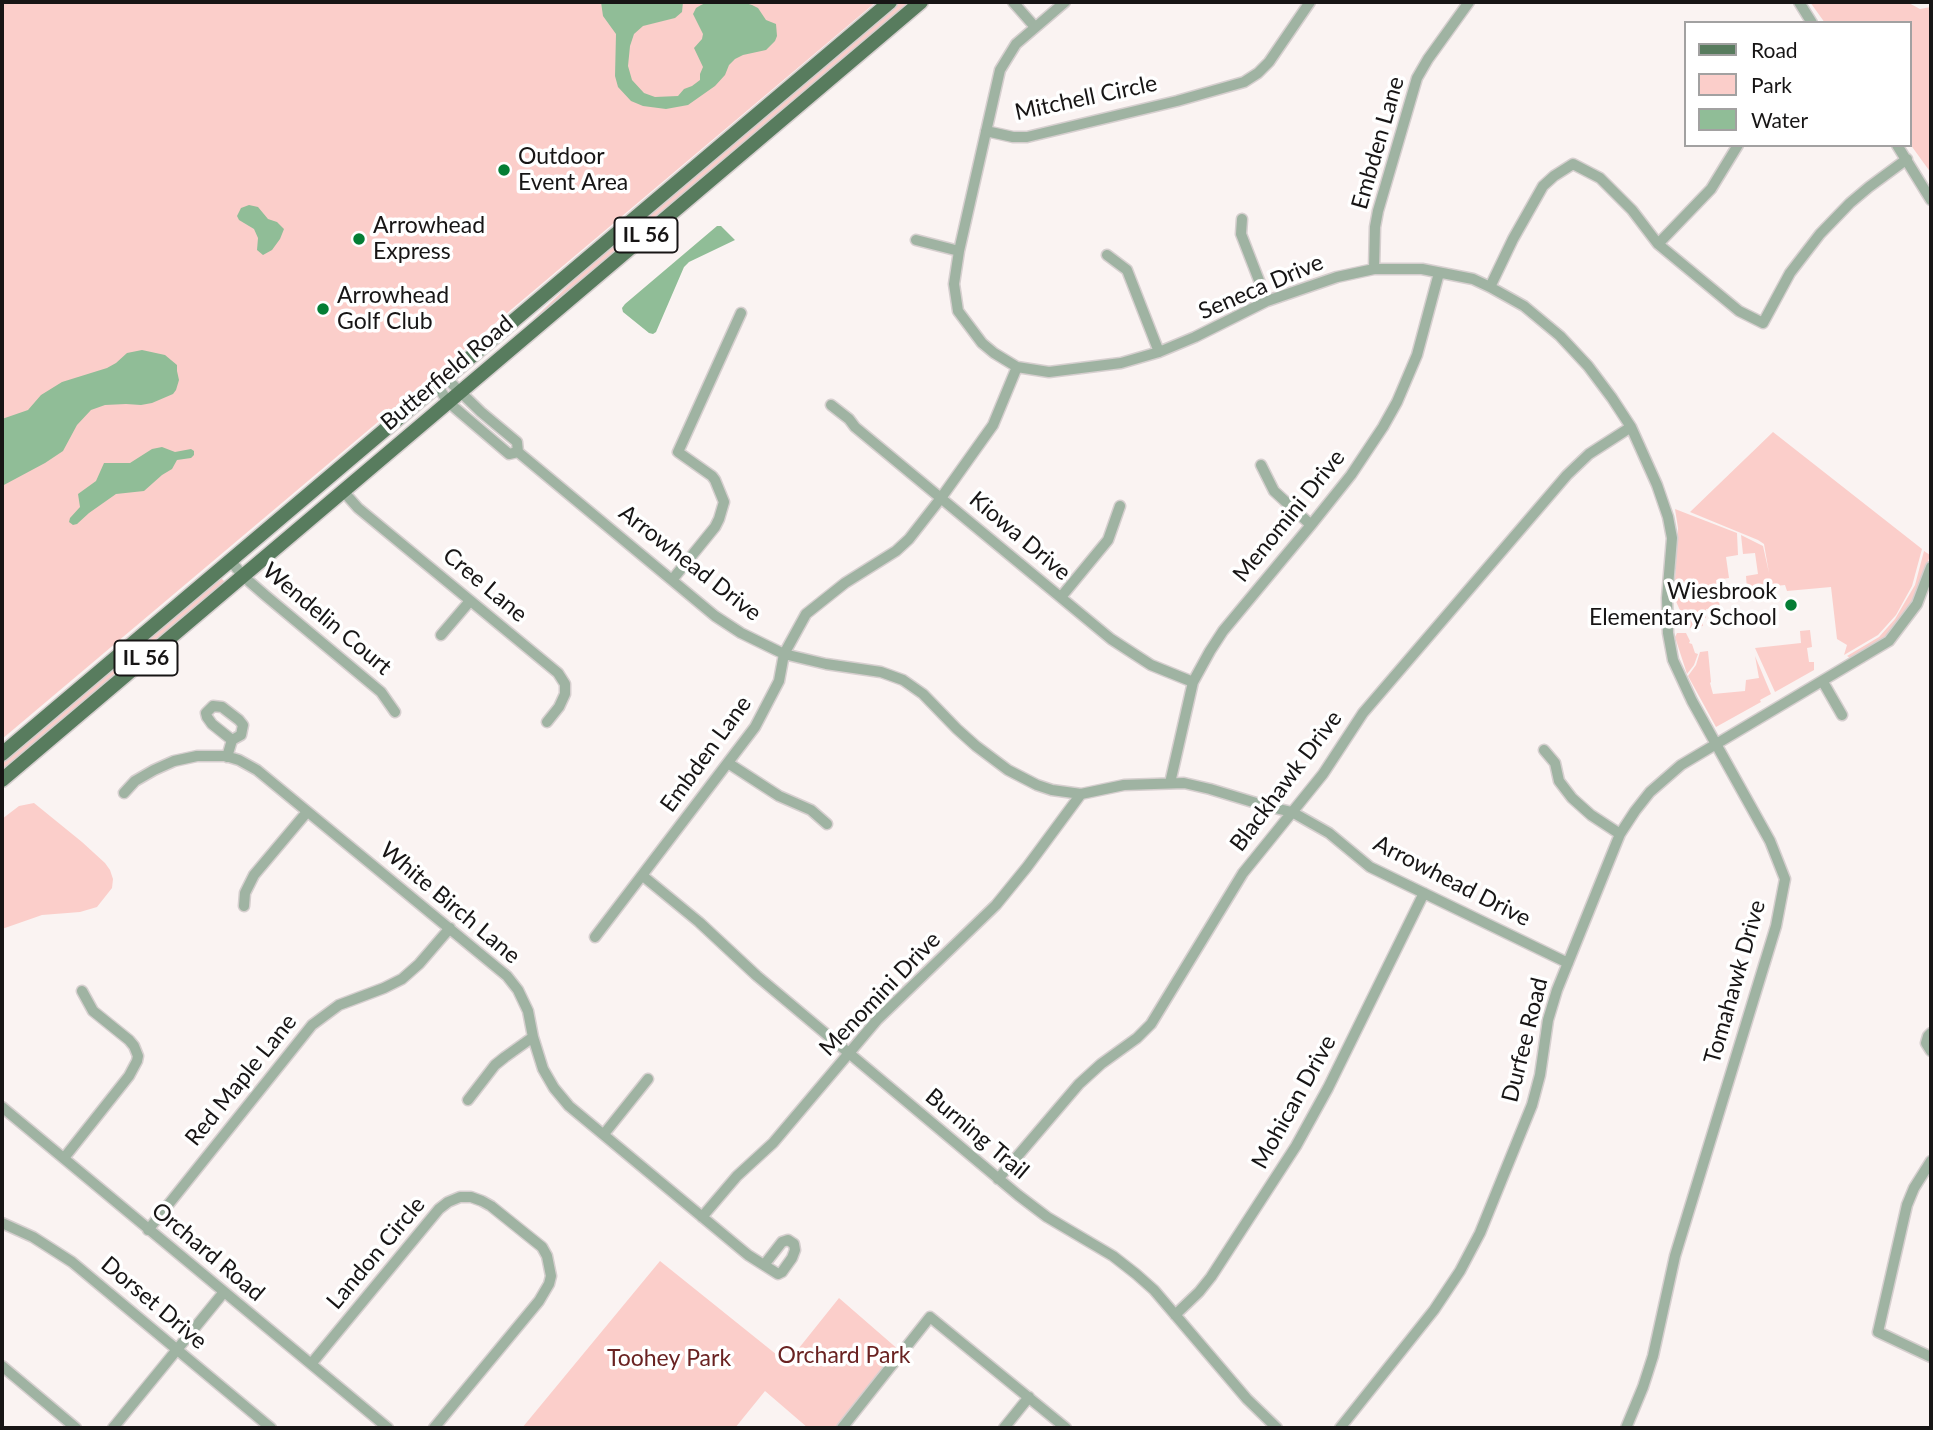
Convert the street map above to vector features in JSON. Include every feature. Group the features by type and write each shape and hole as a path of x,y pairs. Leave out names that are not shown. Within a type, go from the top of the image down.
{"main road":[{"name":"Butterfield Road","path":"2,754 890,2"},
{"name":"Butterfield Road","path":"2,780 921,2"}],"street":[{"path":"1013,2 1035,27"},
{"name":"Mitchell Circle","path":"1065,2 1016,44 1000,70 986,131 1013,137 1027,136 1177,101 1244,82 1269,62 1310,2"},
{"name":"Embden Lane","path":"1374,269 1376,218 1417,78 1469,2"},
{"path":"1798,2 1811,21"},
{"name":"Seneca Drive","path":"986,131 954,284 958,311 982,343 1017,367 1049,372 1121,363 1159,352 1195,337 1267,301 1337,277 1374,269 1408,268 1473,279 1524,306 1560,336 1600,381 1631,426 1648,462 1668,517"},
{"path":"1658,244 1710,189 1737,147"},
{"path":"1898,147 1931,200"},
{"path":"1490,287 1543,186 1573,164 1594,174 1632,210 1658,244 1738,311 1763,323 1790,273 1820,234 1859,195 1907,159"},
{"path":"1242,219 1241,234 1267,301"},
{"path":"916,240 959,251"},
{"path":"1107,255 1127,270 1159,352"},
{"name":"Menomini Drive","path":"1170,783 1193,682 1223,631 1369,450 1397,402 1417,355 1439,273"},
{"path":"672,580 715,527 724,502 715,480 678,452 741,313"},
{"name":"Embden Lane","path":"595,937 755,727 779,681 784,654 802,621 812,608 859,573 902,547 993,425 1017,367"},
{"name":"Arrowhead Drive","path":"442,381 461,392 517,442 519,452 728,625 784,654 881,672 903,680 923,694 976,746 1026,780 1045,788 1081,793 1124,785 1184,783 1292,811 1329,833 1370,867 1568,962"},
{"name":"Arrowhead Drive","path":"442,381 448,402 509,454 519,452"},
{"name":"Kiowa Drive","path":"831,405 1111,639 1151,665 1193,682"},
{"name":"Blackhawk Drive","path":"998,1179 1079,1084 1151,1024 1243,873 1330,764 1363,713 1567,474 1589,454 1631,426"},
{"path":"1261,465 1274,491 1311,525"},
{"name":"Cree Lane","path":"343,491 358,508 563,679 565,694 547,722"},
{"path":"1061,597 1111,536 1120,506"},
{"name":"Tomahawk Drive","path":"1626,1428 1653,1356 1675,1256 1776,926 1785,879 1770,841 1692,701 1674,660 1668,633 1667,598 1672,538 1668,517"},
{"name":"Wendelin Court","path":"230,560 243,576 381,692 395,712"},
{"name":"Durfee Road","path":"1340,1428 1434,1310 1480,1233 1532,1105 1548,1020 1557,990 1620,834 1643,801 1669,774 1889,641 1917,604 1931,567"},
{"path":"441,635 470,601"},
{"path":"1823,682 1842,715"},
{"path":"227,757 232,740"},
{"path":"1544,750 1555,763 1559,781 1572,799 1591,816 1620,834"},
{"name":"White Birch Lane","path":"124,793 143,776 174,761 197,756 227,757 257,770 512,981 528,1011 543,1069 554,1088 569,1105 748,1255 778,1274 792,1258 794,1244 788,1240 782,1242 764,1265"},
{"path":"728,763 779,796 811,810 827,824"},
{"name":"Menomini Drive","path":"702,1217 737,1176 773,1143 892,1005 996,905 1081,793"},
{"path":"244,906 245,892 251,880 307,812"},
{"name":"Burning Trail","path":"643,876 998,1179 1047,1217 1127,1266 1154,1290 1239,1391 1277,1428"},
{"name":"Mohican Drive","path":"1175,1315 1211,1277 1296,1146 1424,893"},
{"name":"Red Maple Lane","path":"148,1230 312,1025 338,1006 402,979 450,928"},
{"path":"64,1158 129,1076 138,1056 129,1040 93,1010 82,991"},
{"path":"1931,1033 1926,1040 1931,1051"},
{"path":"468,1100 495,1065 533,1037"},
{"path":"604,1134 648,1079"},
{"name":"Orchard Road","path":"2,1107 388,1428"},
{"path":"1931,1161 1907,1205 1878,1332 1931,1357"},
{"name":"Landon Circle","path":"311,1364 439,1209 460,1197 482,1201 542,1247 547,1256 551,1276 539,1301 434,1428"},
{"name":"Dorset Drive","path":"2,1223 59,1252 271,1428"},
{"path":"113,1428 225,1292"},
{"path":"842,1428 930,1317 1066,1428"},
{"path":"2,1366 76,1428"},
{"path":"1004,1428 1029,1397"}],"green space":[{"path":"2,2 876,2 2,739"},
{"path":"898,2 913,2 526,330 524,328 615,241"},
{"path":"1810,2 1907,2 1920,9 1931,7 1931,173 1912,147 1912,21 1824,21"},
{"path":"1773,432 1922,549 1912,586 1896,615 1878,635 1844,655 1847,645 1837,639 1831,587 1787,591 1785,585 1747,589 1746,576 1758,574 1755,553 1743,554 1741,535 1763,546 1769,573 1764,544 1690,512"},
{"path":"1675,509 1737,533 1738,555 1726,557 1729,578 1716,580 1720,608 1706,609 1706,618 1702,618 1703,626 1688,628 1674,597 1678,528"},
{"path":"1924,551 1930,555 1923,578 1908,609 1885,638 1852,659 1847,656 1879,637 1895,619 1915,585"},
{"path":"221,578 224,584 2,773 2,760"},
{"path":"1810,630 1812,647 1807,648 1809,662 1814,662 1814,670 1775,692 1755,648 1801,643 1800,631"},
{"path":"1677,633 1686,633 1689,643 1698,654 1687,674 1675,637"},
{"path":"1708,651 1713,694 1745,691 1746,680 1759,678 1755,656 1771,694 1716,727 1688,676 1696,665 1700,652"},
{"path":"34,803 105,863 113,879 112,888 97,907 80,912 42,915 2,929 2,819 19,806"},
{"name":"Toohey Park","path":"660,1261 787,1363 839,1298 900,1351 836,1428 808,1428 765,1391 735,1428 522,1428"}],"water":[{"path":"601,2 683,2 682,12 675,18 643,26 634,34 630,46 628,66 632,80 644,93 655,97 678,96 684,89 700,80 703,67 694,48 703,34 693,14 701,5 708,2 742,2 752,5 758,8 766,20 776,24 777,36 766,50 735,59 715,86 688,105 666,109 643,106 631,101 618,87 615,76 616,34 603,16"},
{"path":"249,205 258,207 268,219 277,222 284,229 272,250 263,255 257,250 258,238 254,229 237,216 241,208"},
{"path":"717,226 721,226 735,240 684,267 656,332 649,333 623,312 625,304"},
{"path":"142,350 165,355 177,365 179,380 173,394 152,403 105,405 91,410 77,425 63,451 2,486 2,419 28,410 41,395 62,382 107,368 127,353"},
{"path":"162,447 175,452 191,449 194,455 177,460 172,469 144,491 116,494 77,524 69,522 80,507 78,494 96,481 104,463 130,463 152,449"}],"place":[{"name":"Outdoor Event Area","path":"504,170"},
{"name":"Arrowhead Express","path":"359,239"},
{"name":"Arrowhead Golf Club","path":"323,309"},
{"name":"Wiesbrook Elementary School","path":"1791,605"}],"park label":[{"name":"Orchard Park","path":"844,1356"}]}
